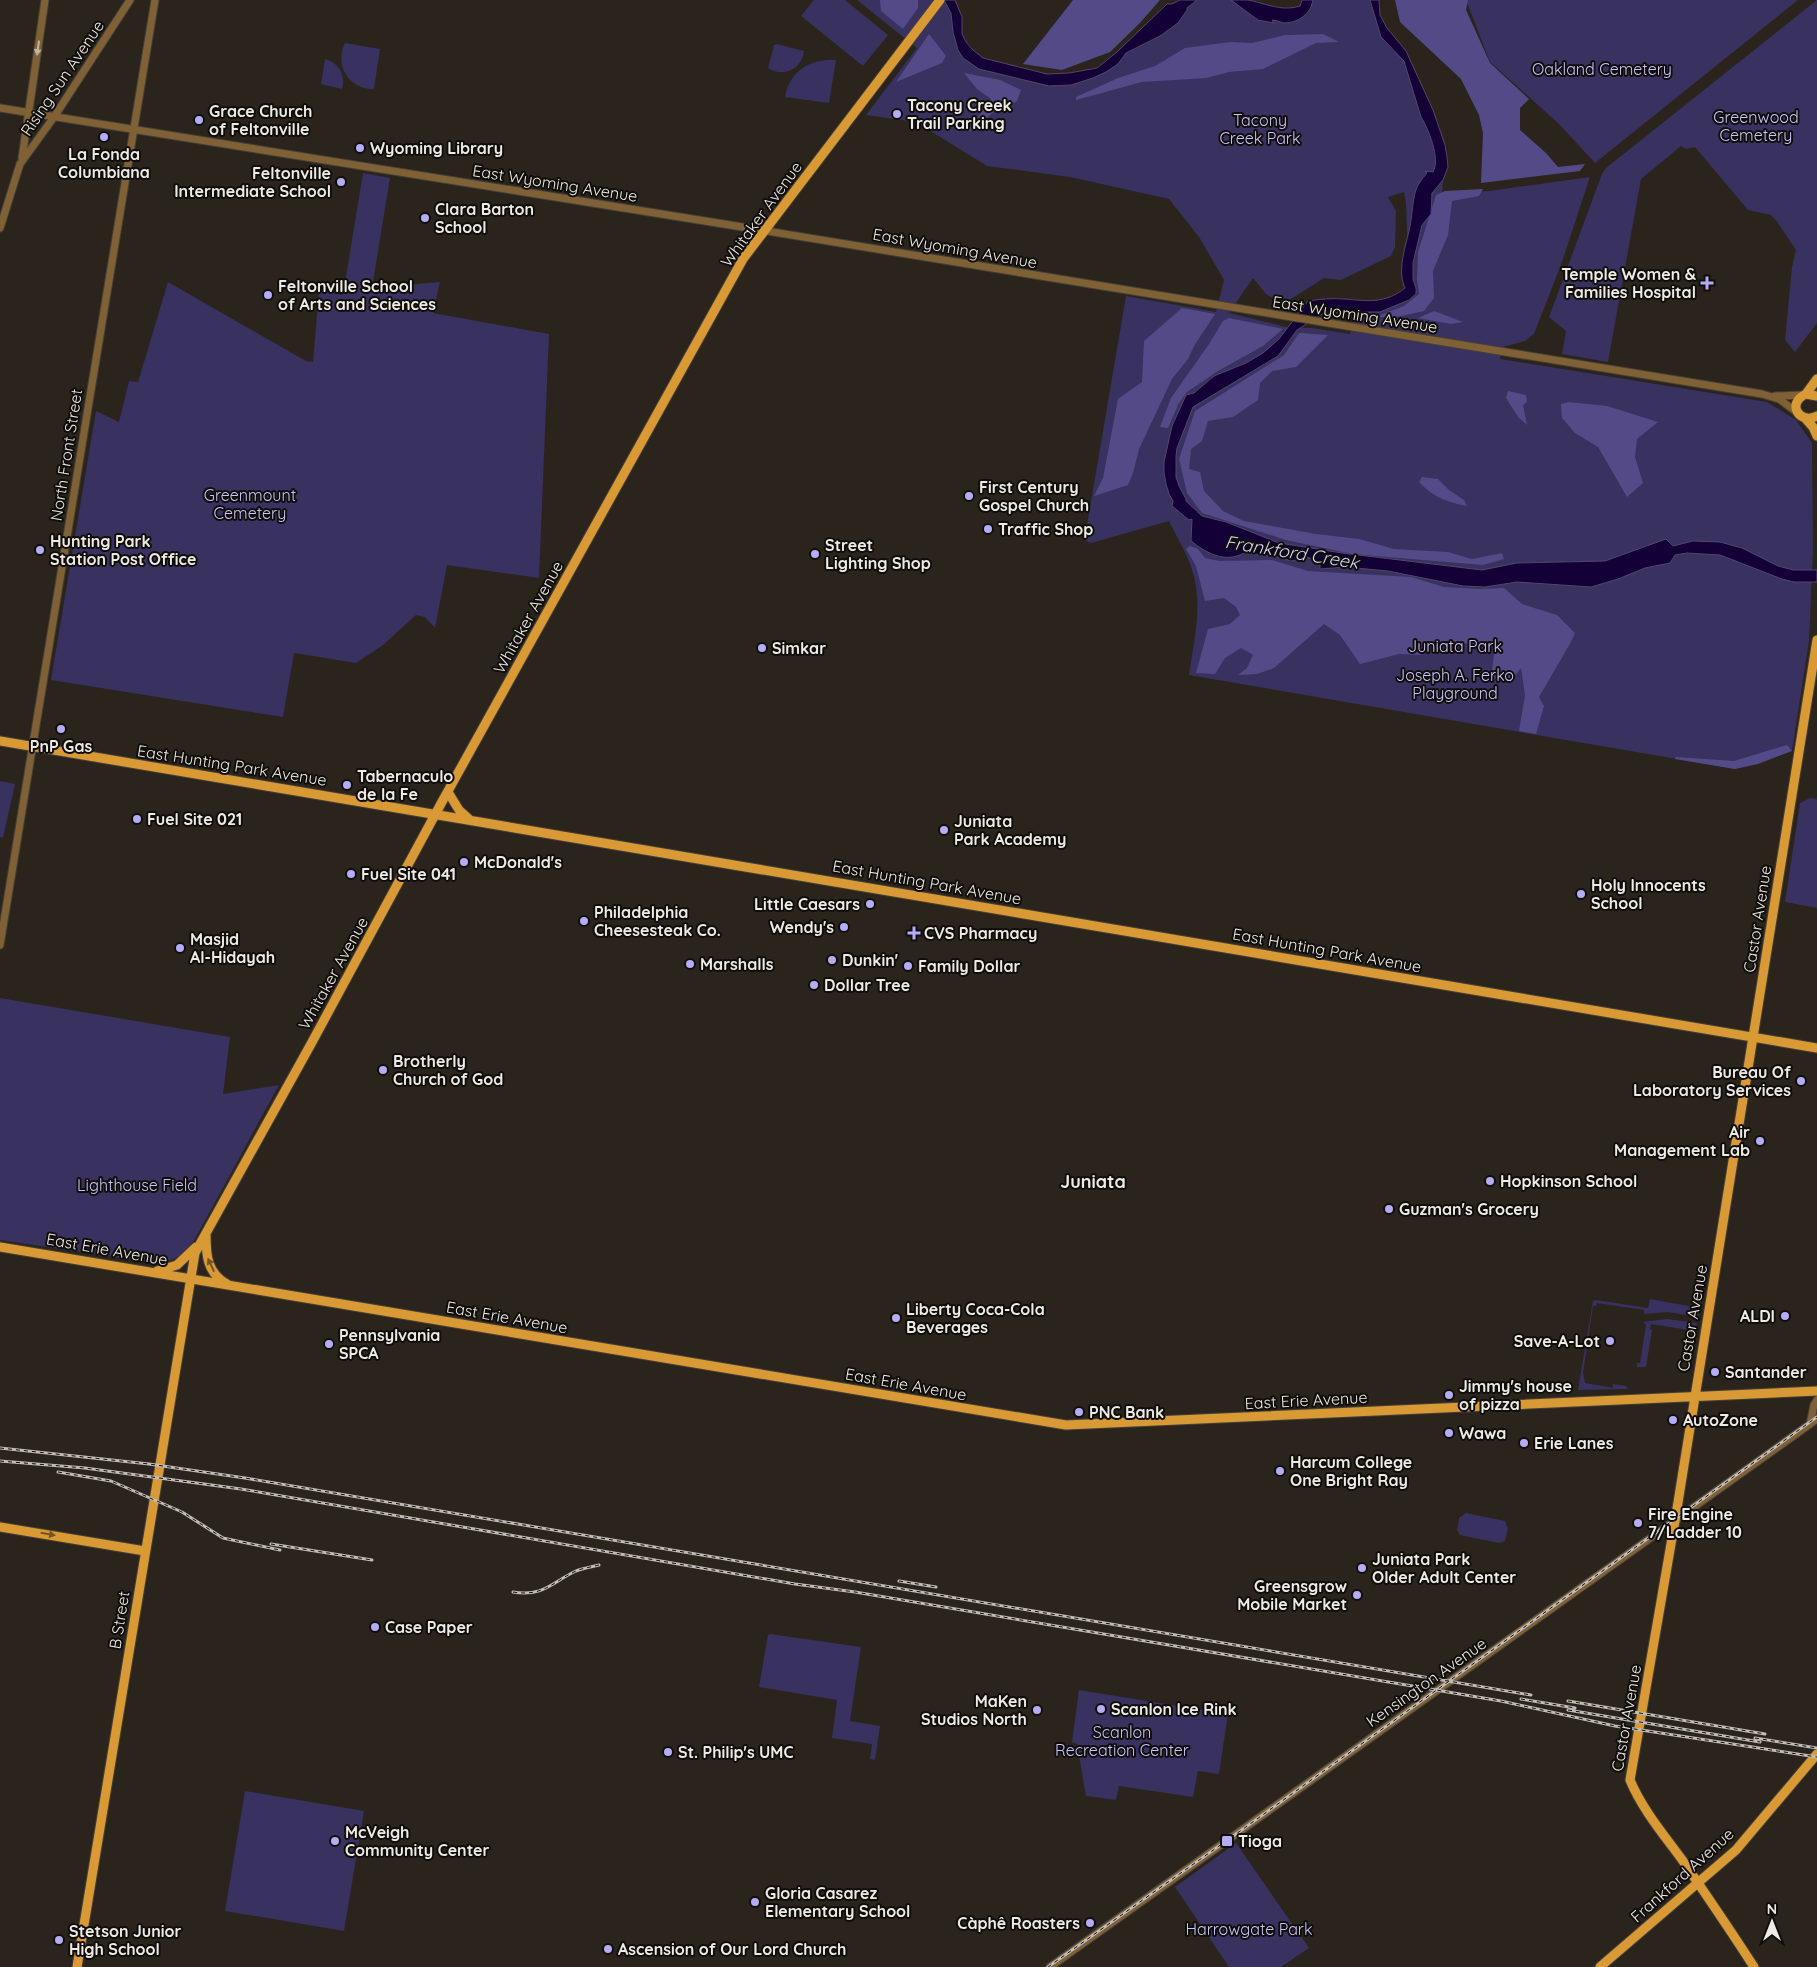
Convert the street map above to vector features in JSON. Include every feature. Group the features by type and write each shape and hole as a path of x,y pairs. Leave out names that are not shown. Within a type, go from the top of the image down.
{"main road":[{"name":"Whitaker Avenue","path":"191,1279 195,1253 200,1243 295,1074 448,792 743,259 940,0"},
{"path":"1817,379 1796,402 1801,415 1813,427 1817,436"},
{"path":"1804,394 1817,396"},
{"path":"1801,415 1817,416"},
{"name":"Castor Avenue","path":"1754,1967 1636,1793 1630,1780 1675,1521 1817,640"},
{"name":"East Hunting Park Avenue","path":"0,741 1817,1048"},
{"path":"448,792 459,810 469,819"},
{"path":"206,1233 206,1254 209,1266 217,1277 225,1283 234,1286"},
{"path":"148,1271 155,1272 177,1265 200,1243"},
{"name":"East Erie Avenue","path":"0,1247 1066,1425 1817,1391"},
{"name":"B Street","path":"78,1967 191,1279"},
{"path":"0,1527 145,1551"},
{"name":"Frankford Avenue","path":"1600,1967 1736,1850 1817,1754"}],"street":[{"path":"20,164 45,0"},
{"name":"Rising Sun Avenue","path":"0,228 20,164 54,117 130,0"},
{"name":"North Front Street","path":"0,945 155,0"},
{"name":"East Wyoming Avenue","path":"0,108 1772,396 1804,394"},
{"name":"East Wyoming Avenue","path":"1772,396 1784,402 1801,415"},
{"path":"1810,1424 1817,1400"},
{"name":"Kensington Avenue","path":"1050,1967 1817,1419"}],"green space":[{"path":"814,0 845,0 888,35 863,66 801,16"},
{"path":"857,0 951,0 967,49 982,64 1040,81 1092,74 1152,24 1161,12 1183,0 1241,0 1285,17 1310,0 1375,0 1381,24 1405,52 1444,168 1442,193 1489,191 1590,177 1562,262 1534,334 1525,341 1503,347 1500,359 1767,402 1796,420 1812,443 1813,550 1809,641 1792,751 1735,769 1189,675 1197,621 1197,594 1189,561 1169,521 1091,543 1086,541 1085,537 1126,296 1216,312 1224,280 1199,237 1169,199 1070,177 987,166 916,122 866,115 917,48","holes":["1404,192 1409,289 1374,310 1355,314 1350,334 1312,328 1290,328 1229,313 1253,278 1266,294 1283,304 1324,278 1341,280 1391,256 1395,247 1396,211 1388,197"]},
{"name":"Oakland Cemetery","path":"1466,0 1798,0 1595,163 1558,123 1490,62"},
{"name":"Greenwood Cemetery","path":"1817,0 1817,323 1795,352 1785,340 1792,267 1796,250 1771,215 1748,210 1695,147 1686,149 1681,146 1641,179 1608,362 1562,354 1566,331 1549,317 1602,174 1606,168"},
{"path":"345,43 380,49 374,89 357,85 346,75 341,60"},
{"path":"777,44 804,51 800,63 796,67 786,72 774,71 768,68 774,45"},
{"path":"325,59 334,63 340,70 343,79 342,89 321,84"},
{"path":"836,60 829,103 785,97 790,82 799,71 811,64"},
{"name":"Greenmount Cemetery","path":"363,173 390,178 372,288 440,282 433,313 549,334 539,578 447,565 435,628 425,617 416,615 383,645 356,663 294,653 283,717 51,680 96,411 119,422 129,381 138,382 168,282 306,361 313,362 319,291 343,295"},
{"path":"0,781 15,784 3,838 0,837"},
{"path":"1810,798 1817,799 1817,908 1785,902 1800,803"},
{"name":"Lighthouse Field","path":"0,998 230,1037 223,1094 279,1085 195,1239 180,1255 161,1264 0,1240"},
{"path":"1650,1299 1700,1308 1698,1317 1668,1312 1644,1314 1644,1310 1597,1303 1596,1306 1593,1306 1583,1373 1585,1383 1613,1388 1613,1384 1626,1386 1628,1389 1578,1390 1593,1301 1648,1308"},
{"path":"1667,1319 1697,1323 1695,1331 1651,1324 1650,1329 1652,1330 1646,1367 1637,1367 1637,1363 1640,1363 1646,1325 1643,1322"},
{"path":"1466,1513 1505,1521 1508,1528 1505,1541 1499,1543 1460,1535 1457,1530 1459,1518"},
{"path":"768,1635 861,1647 850,1721 880,1726 875,1760 870,1759 872,1744 832,1738 837,1700 759,1687"},
{"name":"Scanlon Recreation Center","path":"1079,1690 1228,1714 1219,1774 1198,1771 1193,1797 1119,1786 1116,1800 1086,1796 1077,1744 1072,1742"},
{"path":"245,1791 364,1811 344,1931 225,1911"},
{"name":"Harrowgate Park","path":"1236,1843 1309,1948 1281,1967 1229,1967 1175,1887"}],"shaded area":[{"path":"880,0 918,0 918,8 903,29 881,11"},
{"path":"1073,0 1160,0 1110,52 1062,70 1023,64"},
{"path":"1395,0 1468,0 1466,10 1490,63 1529,99 1520,108 1520,130 1546,153 1558,167 1585,164 1580,171 1481,183 1483,133 1479,115 1461,79 1400,22"},
{"path":"929,34 946,56 942,63 896,82"},
{"path":"1323,34 1339,42 1316,43 1263,69 1229,72 1206,78 1142,82 1076,100 1076,97 1118,78 1155,66 1185,48 1230,42 1252,43 1285,35"},
{"path":"964,73 1000,80 1021,90 1017,101 992,113 975,130 968,131 991,99 977,89"},
{"path":"1483,189 1479,196 1452,201 1448,235 1433,271 1434,298 1424,311 1396,317 1375,317 1404,306 1419,294 1417,280 1418,252 1436,195 1445,191"},
{"path":"1182,308 1215,314 1194,346 1188,359 1172,379 1139,449 1128,485 1094,496 1103,478 1118,399 1142,382 1144,341"},
{"path":"1434,311 1463,322 1451,324 1418,318"},
{"path":"1229,318 1283,329 1263,346 1218,371 1187,392 1179,403 1168,428 1160,427 1171,398 1223,321"},
{"path":"1299,333 1328,335 1296,367 1272,371 1260,383 1258,400 1233,417 1208,421 1202,441 1191,449 1189,469 1200,472 1204,491 1223,511 1244,521 1316,534 1359,539 1394,549 1448,552 1472,559 1502,553 1504,559 1483,565 1352,554 1286,540 1202,513 1187,493 1179,459 1195,411 1284,355"},
{"path":"1508,391 1526,395 1527,402 1523,405 1527,425 1518,417 1506,398"},
{"path":"1569,402 1607,406 1658,422 1637,439 1635,457 1643,483 1627,497 1598,447 1575,433 1562,418 1561,404"},
{"path":"1422,477 1438,479 1449,490 1464,500 1467,506 1436,496 1419,482"},
{"path":"1190,546 1198,549 1205,558 1219,561 1272,560 1308,571 1411,577 1444,587 1504,588 1522,604 1557,615 1575,633 1539,697 1544,706 1536,734 1519,731 1525,695 1521,668 1513,678 1491,679 1495,646 1435,641 1420,655 1399,654 1360,664 1340,635 1324,624 1274,668 1257,674 1238,675 1247,668 1253,655 1241,648 1225,658 1215,674 1196,673 1208,629 1230,624 1240,615 1236,607 1224,598 1205,601 1196,566 1186,549"},
{"path":"1787,745 1792,751 1758,764 1735,769 1675,759 1676,757 1734,761"}],"water":[{"path":"944,0 955,0 962,17 962,34 973,50 983,58 1047,74 1069,73 1097,68 1117,52 1167,4 1180,0 1197,0 1187,8 1178,23 1160,36 1126,53 1118,64 1106,72 1071,85 1049,86 979,69 963,58 958,50 953,32 951,13"},
{"path":"1231,0 1248,0 1273,6 1293,8 1300,6 1302,0 1313,0 1310,10 1303,17 1289,23 1272,20 1274,23 1258,20"},
{"name":"Frankford Creek","path":"1370,0 1379,0 1380,15 1387,28 1406,51 1433,110 1445,145 1447,157 1448,167 1443,180 1432,193 1431,214 1422,225 1413,263 1413,279 1416,294 1409,300 1380,312 1325,312 1297,330 1278,356 1193,407 1177,448 1176,456 1176,477 1186,501 1202,516 1226,522 1279,543 1342,553 1482,570 1517,563 1605,561 1666,539 1673,546 1693,541 1720,542 1742,548 1778,566 1793,570 1817,570 1817,582 1794,582 1782,579 1720,555 1687,553 1675,555 1670,563 1645,568 1591,587 1517,582 1485,587 1463,586 1388,571 1345,567 1320,569 1320,564 1308,557 1292,561 1274,556 1254,554 1248,551 1233,557 1218,556 1211,554 1191,541 1192,519 1189,520 1172,506 1173,501 1169,494 1164,472 1164,462 1172,426 1186,395 1194,393 1214,376 1246,363 1263,353 1279,339 1308,301 1322,299 1376,300 1390,297 1405,288 1402,267 1414,198 1418,185 1427,173 1425,171 1433,172 1435,152 1421,117 1404,61 1381,37"}],"railway":[{"path":"1048,1967 1817,1417"},
{"path":"0,1448 149,1464 245,1478 1531,1695"},
{"path":"0,1461 85,1468 241,1489 795,1584 855,1592 1501,1701 1615,1726 1817,1757"},
{"path":"58,1472 111,1481 182,1512 223,1538 280,1550"},
{"path":"271,1544 372,1560"},
{"path":"513,1592 524,1593 540,1590 576,1571 599,1565"},
{"path":"899,1581 936,1587"},
{"path":"1521,1699 1575,1708"},
{"path":"1568,1701 1765,1734"},
{"path":"1568,1710 1760,1742"},
{"path":"1755,1738 1817,1748"}],"place":[{"name":"Tacony Creek Trail Parking","path":"897,114"},
{"name":"Grace Church of Feltonville","path":"199,120"},
{"name":"La Fonda Columbiana","path":"104,137"},
{"name":"Wyoming Library","path":"360,148"},
{"name":"Feltonville Intermediate School","path":"341,182"},
{"name":"Clara Barton School","path":"425,218"},
{"name":"Temple Women & Families Hospital","path":"1707,283"},
{"name":"Feltonville School of Arts and Sciences","path":"268,295"},
{"name":"First Century Gospel Church","path":"969,496"},
{"name":"Traffic Shop","path":"988,529"},
{"name":"Hunting Park Station Post Office","path":"40,550"},
{"name":"Street Lighting Shop","path":"815,554"},
{"name":"Simkar","path":"762,648"},
{"name":"PnP Gas","path":"61,729"},
{"name":"Tabernaculo de la Fe","path":"347,785"},
{"name":"Fuel Site 021","path":"137,819"},
{"name":"Juniata Park Academy","path":"944,830"},
{"name":"McDonald's","path":"464,862"},
{"name":"Fuel Site 041","path":"351,874"},
{"name":"Holy Innocents School","path":"1581,894"},
{"name":"Little Caesars","path":"870,904"},
{"name":"Philadelphia Cheesesteak Co.","path":"584,921"},
{"name":"Wendy's","path":"844,927"},
{"name":"CVS Pharmacy","path":"914,933"},
{"name":"Masjid Al-Hidayah","path":"180,948"},
{"name":"Dunkin'","path":"832,960"},
{"name":"Marshalls","path":"690,964"},
{"name":"Family Dollar","path":"908,966"},
{"name":"Dollar Tree","path":"814,985"},
{"name":"Brotherly Church of God","path":"383,1070"},
{"name":"Bureau Of Laboratory Services","path":"1801,1081"},
{"name":"Air Management Lab","path":"1760,1141"},
{"name":"Hopkinson School","path":"1490,1181"},
{"name":"Guzman's Grocery","path":"1389,1209"},
{"name":"ALDI","path":"1785,1316"},
{"name":"Liberty Coca-Cola Beverages","path":"896,1318"},
{"name":"Save-A-Lot","path":"1610,1341"},
{"name":"Pennsylvania SPCA","path":"329,1344"},
{"name":"Santander","path":"1715,1372"},
{"name":"Jimmy's house of pizza","path":"1449,1395"},
{"name":"PNC Bank","path":"1079,1412"},
{"name":"AutoZone","path":"1673,1420"},
{"name":"Wawa","path":"1449,1433"},
{"name":"Erie Lanes","path":"1524,1443"},
{"name":"Harcum College One Bright Ray","path":"1280,1471"},
{"name":"Fire Engine 7/Ladder 10","path":"1638,1523"},
{"name":"Juniata Park Older Adult Center","path":"1362,1568"},
{"name":"Greensgrow Mobile Market","path":"1357,1595"},
{"name":"Case Paper","path":"375,1627"},
{"name":"Scanlon Ice Rink","path":"1101,1709"},
{"name":"MaKen Studios North","path":"1037,1710"},
{"name":"St. Philip's UMC","path":"668,1752"},
{"name":"McVeigh Community Center","path":"335,1841"},
{"name":"Tioga","path":"1227,1841"},
{"name":"Gloria Casarez Elementary School","path":"755,1902"},
{"name":"Càphê Roasters","path":"1090,1923"},
{"name":"Stetson Junior High School","path":"59,1940"},
{"name":"Ascension of Our Lord Church","path":"608,1949"}],"district":[{"name":"Juniata","path":"1093,1181"}],"park label":[{"name":"Tacony Creek Park","path":"1260,129"},
{"name":"Juniata Park","path":"1455,646"},
{"name":"Joseph A. Ferko Playground","path":"1455,684"}]}
